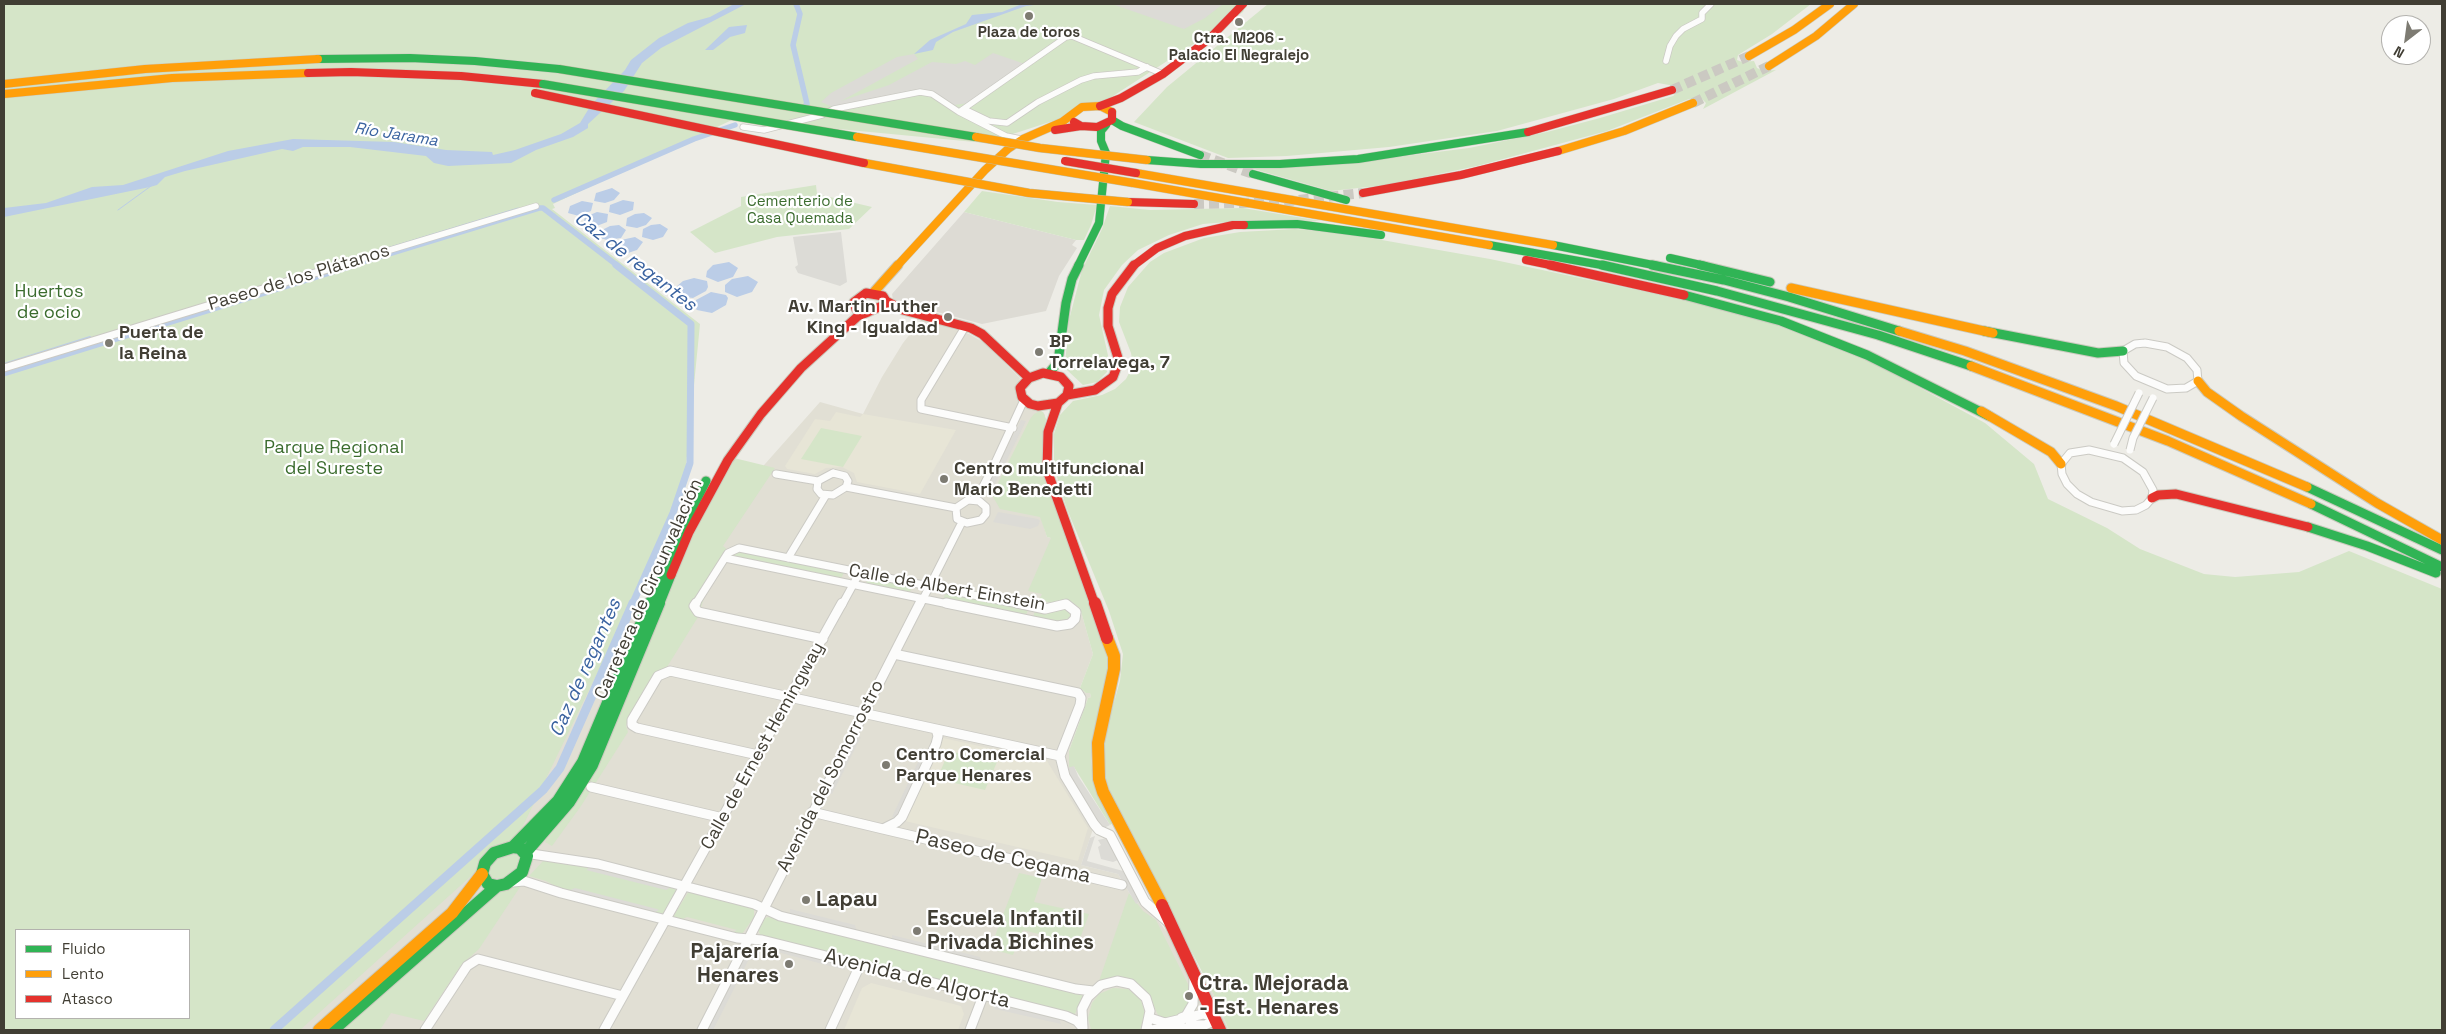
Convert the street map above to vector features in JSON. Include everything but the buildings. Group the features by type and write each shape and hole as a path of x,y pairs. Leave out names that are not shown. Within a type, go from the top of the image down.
{"main road":[{"name":"Carretera de Circunvalación","path":"878,302 888,279 985,170 1008,149 1023,139 1072,116 1075,111 1082,107 1100,106 1120,98 1163,74 1209,39 1243,4"},
{"name":"Carretera de Circunvalación","path":"525,853 540,833 569,802 592,765 689,532 728,460 779,391 801,368 858,316 878,302 889,286 1007,157 1041,135 1063,127 1085,127 1110,119 1199,54 1249,4"},
{"path":"1750,56 1794,30 1830,4"},
{"path":"1769,66 1816,36 1854,4"},
{"path":"4,84 144,69 288,59 410,58 474,61 899,170 1028,193 1128,202 1194,204"},
{"path":"4,94 172,78 399,72 547,81 1040,148 1146,160 1201,164 1280,164 1412,152 1557,125 1672,90"},
{"path":"547,81 1588,251 1724,280 1789,297 1965,351 2116,406 2276,472 2442,550"},
{"path":"1363,193 1461,175 1544,155 1624,131 1693,103"},
{"path":"1100,106 1110,119 1122,126 1200,155"},
{"path":"1072,116 1073,121 1085,127 1102,141"},
{"path":"1055,375 1068,291 1075,271 1099,223 1106,153 1101,131 1110,119"},
{"path":"1253,174 1350,201 1651,254 1726,270 1837,300 1993,333"},
{"path":"1134,178 1519,249 1717,291 1878,335 2048,394 2168,441 2271,485 2442,567"},
{"path":"1040,406 1095,390 1113,377 1118,361 1108,326 1108,308 1117,284 1126,272 1147,254 1171,241 1207,230 1233,225 1297,224 1391,236 1514,258 1714,302 1781,321 1824,336 1867,355 1989,416"},
{"path":"1717,291 1736,300 1784,314 1872,350 2051,452 2061,464"},
{"path":"1789,297 1809,299 2098,353 2123,352"},
{"name":"Carretera de Circunvalación","path":"513,847 558,801 583,762 681,531 696,499 733,438 772,390 856,309 854,302 857,298 878,302"},
{"path":"856,309 878,302 965,326 982,334 1029,378"},
{"path":"1048,432 1068,386 1055,375 1029,378 1020,388 1024,400 1040,406 1049,413 1046,461 1051,484 1114,656 1114,669 1097,749 1099,779 1103,792 1174,929 1218,1023"},
{"path":"2198,381 2207,392 2242,416 2377,502 2442,540"},
{"path":"2152,498 2158,495 2176,494 2281,519 2367,546 2442,576"},
{"path":"319,1030 452,913 482,874 485,863 494,853 513,847 520,848 525,853 527,860 525,868 511,882 497,886 333,1030"},
{"path":"482,874 488,884 497,886"}],"street":[{"path":"1666,61 1670,46 1676,36 1683,29 1702,19 1702,13 1711,4"},
{"path":"962,111 1066,37 1072,36 1163,74"},
{"path":"962,111 989,121 1007,123 1038,102 1082,80 1094,76 1138,72 1147,67"},
{"path":"743,127 764,130 822,115 834,109 920,92 932,94 1006,136 1023,139"},
{"path":"1006,136 1010,143 1008,149"},
{"name":"Paseo de los Plátanos","path":"4,368 536,206"},
{"path":"965,326 921,400 921,409 1013,428"},
{"path":"2135,344 2167,347 2178,352 2193,364 2198,370 2198,381 2186,388 2167,389 2136,376 2124,364 2123,352 2135,344"},
{"path":"2100,451 2114,444 2139,393 2136,376"},
{"path":"2133,464 2130,450 2140,422 2153,398 2167,389"},
{"path":"818,482 817,489 826,495 837,494 846,488 956,508 964,502 977,497 1013,428 1024,400"},
{"path":"1018,417 1040,406"},
{"path":"2088,450 2100,451 2117,456 2133,464 2149,481 2153,490 2152,498 2146,505 2136,510 2122,511 2106,508 2091,502 2067,484 2062,474 2061,464 2070,454 2088,450"},
{"path":"776,474 818,482 828,475 841,474 847,479 846,488"},
{"path":"788,558 826,495"},
{"path":"956,508 956,516 962,522 972,523 984,517 986,507 977,497"},
{"name":"Avenida del Somorrostro","path":"702,1030 962,522"},
{"name":"Calle de Albert Einstein","path":"739,548 1045,609 1066,604 1074,608 1076,616 1070,624 1057,626 724,558 732,550 739,548"},
{"path":"724,558 695,605 696,611 822,639"},
{"name":"Calle de Ernest Hemingway","path":"604,1030 860,572"},
{"path":"894,654 1078,693 1081,698 1080,705 1060,756 1065,776 1094,824 1099,830 1110,835 1145,902 1174,929"},
{"path":"758,755 634,727 631,722 658,676 670,671 1060,756"},
{"name":"Paseo de Cegama","path":"883,830 902,817 936,744 938,736 936,729"},
{"path":"591,787 723,818"},
{"name":"Paseo de Cegama","path":"812,812 1122,885"},
{"path":"540,833 540,847 546,855"},
{"name":"Avenida de Algorta","path":"525,853 598,864 764,908 780,916 1057,984 1093,991"},
{"name":"Avenida de Algorta","path":"511,882 524,882 737,938 748,938 1066,1016 1077,1021 1084,1029"},
{"path":"425,1030 471,962 482,959 623,996"},
{"path":"1177,1024 1186,1016 1194,998 1196,985 1190,963"},
{"path":"830,1030 860,965"},
{"path":"1084,1029 1081,1016 1083,1006 1093,991 1110,982 1131,984 1146,998 1150,1018 1146,1030"},
{"path":"970,1030 983,996"},
{"path":"1150,1018 1160,1023 1218,1023"},
{"path":"1150,1030 1177,1024 1200,1030"}],"shaded area":[{"path":"1112,4 1223,4 1205,18 1184,29"},
{"path":"993,53 1025,64 969,103 954,105 937,94 923,90 833,107 821,102 831,93 897,57 914,54 918,59 841,101 889,85 932,62 956,64 965,61 975,65"},
{"path":"964,212 1076,240 1072,245 1077,248 1059,276 1046,311 982,324 893,300 892,294"},
{"path":"841,232 847,282 840,286 798,273 795,267 798,265 793,237"},
{"path":"922,319 969,334 983,342 1020,378 1016,393 1020,403 1043,412 1045,415 1043,470 1051,501 1041,517 1047,537 1051,538 1080,608 1093,654 1080,688 1086,693 1090,692 1091,697 1088,698 1069,751 1069,768 1061,770 1093,829 1081,865 1118,874 1136,904 1141,901 1156,918 1211,989 1229,1030 263,1030 820,402 863,414 882,377 903,343"},
{"path":"836,412 860,417 863,414 956,430 920,494 857,482 854,473 842,467 826,468 815,474 787,469 785,466 815,419 830,421"},
{"path":"1021,420 1026,421 991,492 985,491"},
{"path":"998,512 1038,519 1040,521 1038,526 1030,529 993,522"},
{"path":"857,736 861,737 832,794 828,793"},
{"path":"943,738 1047,761 1088,828 1078,861 905,821"},
{"path":"919,760 923,761 898,817 892,817"},
{"path":"1074,766 1078,776 1110,825 1104,828 1100,825 1070,777 1067,768"},
{"path":"1095,836 1087,861 1123,871 1141,901 1136,904 1118,874 1081,865 1090,838"},
{"path":"1107,838 1118,860 1113,862 1101,859 1098,847 1101,845 1098,840"},
{"path":"591,866 673,886 666,890 586,870"},
{"path":"575,888 659,910 651,914 566,892"},
{"path":"790,909 855,925 857,932 790,914"},
{"path":"892,935 980,957 982,963 892,941"},
{"path":"770,944 845,963 845,970 770,950"},
{"path":"745,956 750,957 713,1030 707,1030"},
{"path":"871,983 961,1006 964,1014 958,1030 844,1030 862,988"},
{"path":"993,1001 1059,1018 1061,1024 995,1009"}],"green space":[{"name":"Parque Regional del Sureste","path":"4,4 1246,4 1243,12 1096,107 985,143 734,119 553,204 555,208 552,209 700,324 683,497 520,832 300,1030 4,1030"},
{"path":"1268,4 1811,4 1772,34 1738,55 1737,60 1742,62 1754,61 1757,68 1764,71 1776,70 1703,109 1706,103 1701,98 1689,99 1607,131 1477,166 1386,185 1331,191 1250,168 1341,164 1469,148 1547,132 1600,118 1673,96 1680,87 1658,83 1614,99 1497,131 1389,147 1287,156 1228,158 1134,122 1167,87"},
{"name":"Cementerio de Casa Quemada","path":"816,185 817,194 872,207 849,229 777,237 715,253 690,232 741,206 741,197"},
{"path":"982,191 1058,202 1097,205 1084,240 1076,240 964,212"},
{"path":"1110,206 1150,210 1243,208 1321,221 1252,220 1203,224 1169,235 1138,250 1122,265 1104,290 1099,315 1109,360 1107,372 1097,382 1083,385 1067,370 1065,364 1069,320 1082,270 1102,229"},
{"path":"1295,229 1342,233 1490,259 1694,302 1799,331 1872,362 1985,423 2034,464 2048,499 2107,528 2140,549 2204,574 2235,577 2299,572 2349,551 2442,589 2442,1030 1229,1030 1211,989 1113,800 1102,767 1104,738 1120,681 1123,654 1109,611 1067,509 1058,481 1054,462 1054,434 1060,415 1073,401 1102,395 1115,389 1126,379 1133,365 1131,353 1119,322 1120,307 1128,287 1150,262 1164,253 1204,238 1240,232"},
{"path":"1040,411 1043,412 1046,419 1042,452 1045,480 1100,622 1107,652 1108,674 1093,740 1091,761 1093,777 1113,823 1110,825 1074,767 1069,768 1069,751 1088,698 1091,697 1090,693 1086,693 1080,688 1093,654 1080,608 1069,600 1052,603 1039,600 1042,594 1028,591 1051,538 1047,537 1040,517 1000,509 992,495 1030,419"},
{"path":"821,428 862,436 843,467 801,459"},
{"path":"734,458 775,468 723,546 731,553 705,595 698,617 667,667 662,679 637,718 628,719 626,726 628,732 581,806 552,846 545,842 548,833 599,762 697,526"},
{"path":"737,552 844,573 841,578 736,557 734,555"},
{"path":"869,578 912,587 910,592 866,583"},
{"path":"946,593 1028,610 1026,615 943,599"},
{"path":"1066,608 1071,616 1069,620 1062,623 1033,617 1035,611"},
{"path":"949,751 997,762 985,790 937,779"},
{"path":"504,852 520,855 520,867 507,878 492,878 488,873 489,865"},
{"path":"544,860 571,865 586,865 673,886 677,893 668,910 660,915 567,892 546,881 529,876"},
{"path":"1019,873 1042,878 1034,902 1089,914 1078,944 1023,930 1013,955 990,949"},
{"path":"511,887 520,887 479,949 461,965 424,1021 391,1013 380,1030 341,1030 498,892"},
{"path":"689,891 754,907 754,917 742,934 731,933 737,930 687,917 678,921 673,917"},
{"path":"1129,893 1143,911 1156,920 1189,986 1190,1002 1183,1014 1167,1019 1162,1018 1158,1015 1149,996 1141,986 1130,979 1109,978 1099,981"},
{"path":"768,917 1083,996 1074,1016 761,936 758,930 764,919"},
{"path":"1113,988 1128,989 1141,1000 1145,1014 1140,1030 1091,1029 1088,1018 1092,1003 1099,994"}],"water":[{"path":"734,4 746,4 661,48 642,63 624,91 588,124 588,128 573,137 536,150 511,163 448,166 434,163 426,156 350,147 303,147 293,151 282,149 185,171 165,177 157,185 150,187 4,217 4,208 46,203 92,187 123,185 228,151 293,139 394,142 446,150 492,152 493,155 515,150 561,134 580,123 591,105 625,70 631,60 659,38 688,23 710,17"},
{"path":"1022,4 1042,4 1026,6 953,32 936,42 933,50 914,54 930,40 966,24 972,15 1002,12"},
{"path":"747,25 745,33 730,37 713,50 705,50 729,27"},
{"path":"612,188 620,193 614,200 605,203 594,201 596,193"},
{"path":"623,200 634,202 633,210 620,215 609,212 610,205"},
{"path":"582,201 593,203 591,211 579,216 568,213 570,206"},
{"path":"597,212 608,214 607,222 594,227 583,224 585,217"},
{"path":"644,213 652,218 646,225 637,228 626,226 627,218 635,214"},
{"path":"660,224 668,229 663,237 653,240 642,237 643,229 651,225"},
{"path":"619,225 626,230 621,238 607,240 600,238 602,230 610,226"},
{"path":"635,237 643,242 637,250 628,253 616,250 616,245 621,240"},
{"path":"729,262 738,268 733,277 718,282 706,277 707,271 713,265"},
{"path":"748,276 758,282 752,292 737,297 725,292 725,285 732,279"},
{"path":"694,278 707,281 708,287 706,291 693,298 676,294 676,287 683,281"},
{"path":"711,292 726,295 728,298 726,305 712,313 697,310 694,307 696,300"}],"waterway":[{"path":"796,4 800,14 793,45 807,104 805,106"},
{"path":"554,200 694,139 735,125"},
{"path":"118,210 151,186"},
{"path":"344,261 518,208"},
{"name":"Caz de regantes","path":"349,266 539,208 543,208 618,266"},
{"name":"Caz de regantes","path":"4,373 353,265"},
{"name":"Caz de regantes","path":"616,265 691,324 690,463 673,513 632,605"},
{"path":"4,364 90,337"},
{"name":"Caz de regantes","path":"274,1030 543,790 560,768 633,603"}],"tunnel":[{"path":"1672,90 1749,56"},
{"path":"1693,103 1769,66"},
{"path":"1200,155 1253,174"},
{"path":"1194,204 1279,202 1363,193"}],"traffic: fast":[{"path":"318,59 410,58 475,61 559,69"},
{"path":"559,69 976,137"},
{"path":"543,84 857,137"},
{"path":"1112,120 1122,126 1200,155"},
{"path":"1049,373 1058,362 1066,303 1072,279 1099,223 1106,153 1101,141 1101,131 1106,125"},
{"path":"1147,160 1201,164 1280,164 1358,159 1528,132"},
{"path":"1253,174 1346,200"},
{"path":"1244,225 1297,224 1381,235"},
{"path":"1489,245 1587,262 1717,291 1878,335 1971,366"},
{"path":"1553,245 1724,280 1789,297 1899,331"},
{"path":"1670,258 1770,282"},
{"path":"1684,295 1781,321 1867,355 1989,416"},
{"path":"1984,331 2098,353 2123,351"},
{"path":"513,847 558,801 583,762 681,531 706,481"},
{"path":"2307,487 2442,550"},
{"path":"2311,504 2442,567"},
{"path":"2308,527 2367,546 2436,573"},
{"path":"525,853 569,802 592,765 671,575"},
{"path":"513,847 520,848 527,856 522,872 506,884 497,886 488,884 482,874 485,863 494,853 513,847"},
{"path":"333,1030 497,886"}],"traffic: slow":[{"path":"1749,56 1794,30 1830,4"},
{"path":"1769,66 1816,36 1854,4"},
{"path":"4,84 145,69 318,59"},
{"path":"4,94 172,78 308,73"},
{"path":"1558,151 1624,131 1693,103"},
{"path":"873,293 985,170 1008,149 1023,139 1062,122 1082,107 1100,106 1112,112"},
{"path":"857,137 1133,183"},
{"path":"976,137 1040,148 1147,160"},
{"path":"864,163 1029,193 1128,202"},
{"path":"1136,173 1553,245"},
{"path":"1133,183 1489,245"},
{"path":"1791,288 1993,333"},
{"path":"1899,331 1965,351 2116,406 2307,487"},
{"path":"1971,366 2168,441 2311,504"},
{"path":"2198,381 2207,392 2241,416 2377,503 2442,540"},
{"path":"1981,411 2051,452 2061,464"},
{"path":"1107,638 1114,656 1114,669 1098,743 1099,779 1103,792 1162,905"},
{"path":"319,1030 452,913 482,874"}],"traffic: jam":[{"path":"1100,106 1121,98 1163,74 1209,39 1243,4"},
{"path":"308,73 351,72 461,76 543,84"},
{"path":"1528,132 1672,90"},
{"path":"535,93 864,163"},
{"path":"1074,122 1081,126 1097,127 1112,120 1112,112"},
{"path":"1055,130 1081,126"},
{"path":"1363,193 1461,175 1558,151"},
{"path":"1065,161 1136,173"},
{"path":"1128,202 1194,204"},
{"path":"1067,395 1095,390 1113,377 1119,361 1108,326 1108,308 1112,294 1126,273 1137,262 1157,248 1185,236 1233,225 1244,225"},
{"path":"1526,260 1684,295"},
{"path":"866,293 883,296 886,301 884,305 868,312 856,309 854,302 866,293"},
{"path":"886,301 903,310 971,328 982,334 1029,378"},
{"path":"671,575 689,532 728,460 761,414 801,368 858,316 868,312"},
{"path":"1043,373 1061,377 1069,386 1067,395 1058,403 1038,406 1030,404 1022,397 1020,388 1029,378 1043,373"},
{"path":"1058,403 1048,432 1047,470 1107,638"},
{"path":"2152,498 2158,495 2176,494 2308,527"},
{"path":"1162,905 1220,1030"}],"place":[{"name":"Plaza de toros","path":"1029,16"},
{"name":"Ctra. M206 - Palacio El Negralejo","path":"1239,22"},
{"name":"Av. Martin Luther King - Igualdad","path":"948,317"},
{"name":"Puerta de la Reina","path":"109,343"},
{"name":"BP Torrelavega, 7","path":"1039,352"},
{"name":"Centro multifuncional Mario Benedetti","path":"944,479"},
{"name":"Centro Comercial Parque Henares","path":"886,765"},
{"name":"Lapau","path":"806,900"},
{"name":"Escuela Infantil Privada Bichines","path":"917,931"},
{"name":"Pajarería Henares","path":"789,964"},
{"name":"Ctra. Mejorada - Est. Henares","path":"1189,996"}],"water label":[{"name":"Río Jarama","path":"396,135"}],"park label":[{"name":"Huertos de ocio","path":"49,302"}]}
